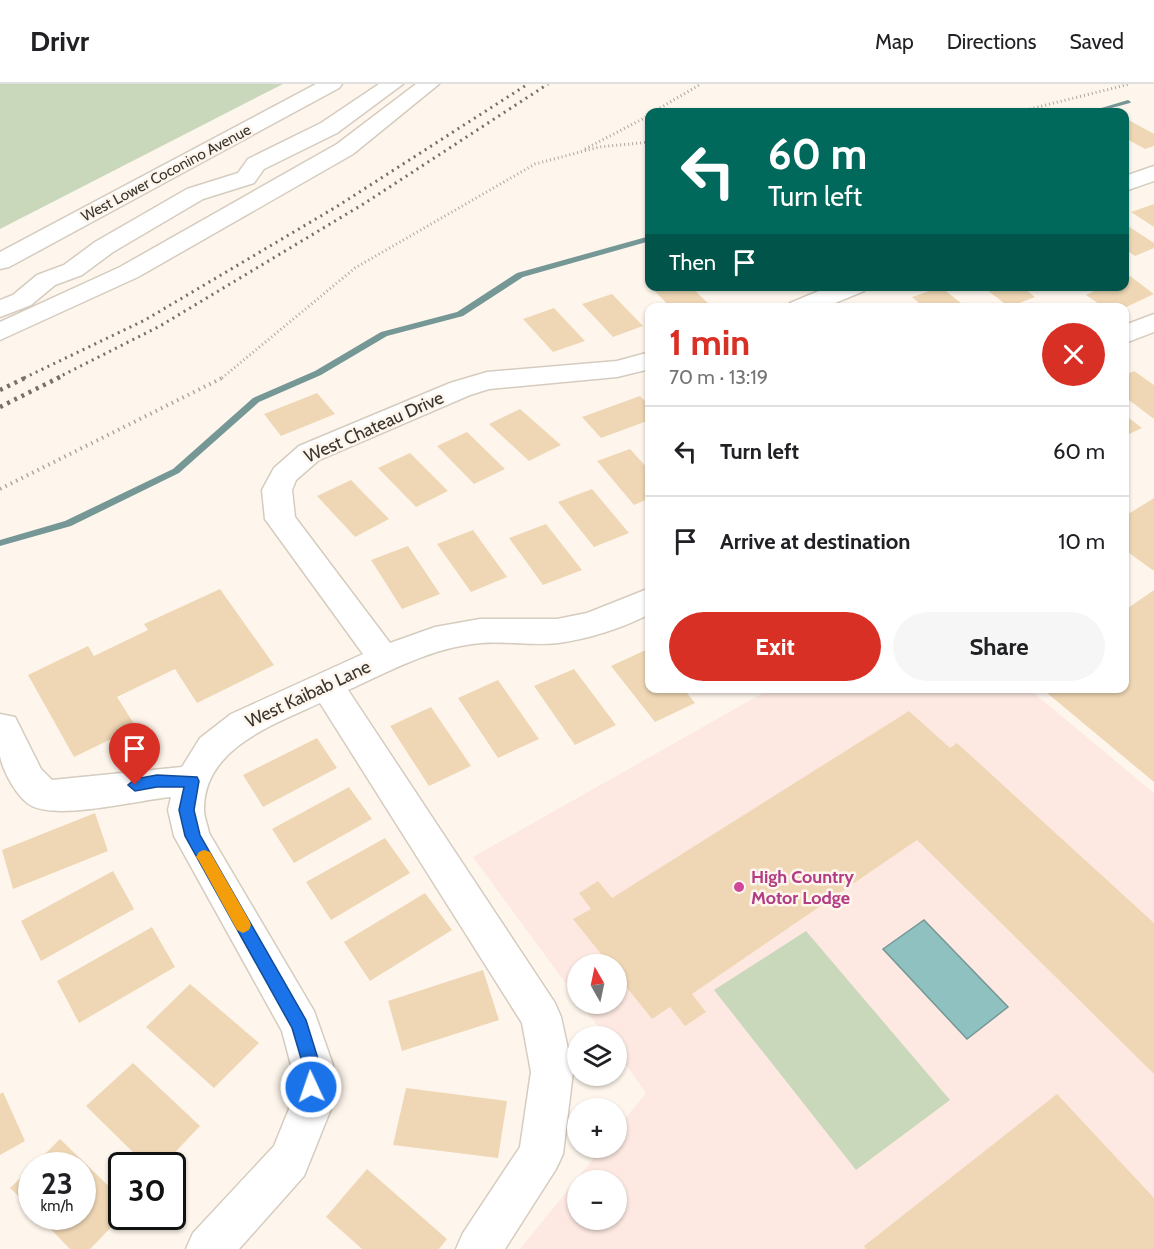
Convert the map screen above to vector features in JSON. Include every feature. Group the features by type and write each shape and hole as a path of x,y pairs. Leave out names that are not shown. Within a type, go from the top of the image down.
{"street":[{"name":"West Lower Coconino Avenue","path":"0,262 332,84"},
{"path":"0,309 22,300 46,280 73,270 104,247 127,236 195,194 246,178 256,164 329,128 393,84"},
{"path":"0,332 129,272 345,149 429,84"},
{"path":"1129,182 1154,173"},
{"path":"812,303 842,291"},
{"path":"1129,333 1154,322"},
{"name":"West Chateau Drive","path":"384,659 280,519 277,490 284,475 309,453 460,389 487,381 617,369 645,361"},
{"name":"West Kaibab Lane","path":"209,1249 289,1161 310,1109 312,1065 300,1025 192,836 186,810 192,781 212,748 243,724 384,659 435,639 480,631 557,631 588,625 622,614 645,602"},
{"path":"327,686 541,1017 552,1072 541,1154 479,1249"},
{"path":"3,727 28,779 43,795 70,796 157,781 192,781"}],"path":[{"path":"661,108 701,84"},
{"path":"1034,108 1130,84"},
{"path":"573,154 617,134 645,118"},
{"path":"0,489 224,377 355,268 535,164 599,147 645,142"}],"shaded area":[{"path":"763,693 1034,693 1154,793 1154,1249 520,1249 567,1191 567,1230 627,1230 627,1170 584,1170 594,1158 627,1158 627,1117 646,1093 627,1066 627,1026 598,1026 588,1014 627,1014 627,954 567,954 567,985 473,857"}],"green space":[{"path":"0,84 283,84 0,229"},
{"path":"806,931 950,1100 856,1170 714,990"}],"water":[{"path":"924,920 1008,1007 967,1039 883,949"}],"building":[{"path":"1129,120 1154,134 1154,146 1145,149 1129,140"},
{"path":"1154,204 1154,227 1131,212"},
{"path":"1129,227 1154,243 1154,248 1135,256 1129,252"},
{"path":"1129,276 1154,294 1129,306 1129,303 1098,303 1086,295 1094,291 1129,291"},
{"path":"655,291 695,291 708,303 666,303"},
{"path":"929,291 946,291 961,303 919,303 912,297"},
{"path":"988,291 1027,291 1035,297 1019,303 1004,303"},
{"path":"612,294 643,326 613,337 582,304"},
{"path":"554,308 585,341 553,352 523,319"},
{"path":"1134,371 1154,385 1154,419 1129,400 1129,373"},
{"path":"317,393 335,414 281,436 264,414"},
{"path":"640,396 645,401 645,422 601,438 582,417"},
{"path":"520,409 561,445 529,461 489,424"},
{"path":"1129,418 1142,428 1129,434"},
{"path":"467,432 505,469 474,484 437,446"},
{"path":"630,449 645,466 645,500 634,505 597,461"},
{"path":"410,453 448,491 416,507 378,468"},
{"path":"351,480 389,519 355,537 317,496"},
{"path":"592,489 629,533 594,547 558,502"},
{"path":"1154,498 1154,571 1129,553 1129,514"},
{"path":"546,524 582,570 543,585 509,538"},
{"path":"473,530 507,577 471,592 437,544"},
{"path":"408,546 440,594 402,609 371,560"},
{"path":"220,589 274,665 197,703 175,669 117,697 136,727 74,757 28,675 88,646 94,656 148,630 144,624"},
{"path":"1154,590 1154,782 1047,693 1129,693 1129,607"},
{"path":"645,650 645,693 687,693 695,703 655,722 611,666"},
{"path":"574,669 616,725 575,745 534,686"},
{"path":"498,680 539,739 498,758 458,698"},
{"path":"431,707 471,766 429,786 390,726"},
{"name":"High Country Motor Lodge","path":"909,711 950,748 957,743 1154,923 1154,1074 917,840 692,994 706,1012 685,1026 670,1007 652,1019 627,988 627,954 601,954 573,919 591,909 579,893 598,881 612,898"},
{"path":"317,738 337,768 263,807 243,775"},
{"path":"349,787 372,819 294,863 272,829"},
{"path":"95,813 108,851 13,889 2,850"},
{"path":"385,838 410,873 331,920 306,882"},
{"path":"113,871 134,909 41,961 21,921"},
{"path":"425,893 452,930 370,981 344,942"},
{"path":"152,927 175,967 79,1023 57,981"},
{"path":"483,970 499,1020 402,1051 388,1001"},
{"path":"190,984 259,1043 214,1088 146,1027"},
{"path":"133,1063 200,1126 175,1152 133,1152 86,1106"},
{"path":"406,1088 507,1101 498,1158 393,1145"},
{"path":"3,1092 25,1141 0,1155 0,1094"},
{"path":"1057,1094 1154,1198 1154,1249 866,1249 864,1246"},
{"path":"60,1139 73,1152 47,1152"},
{"path":"367,1169 447,1239 439,1249 362,1249 326,1217"},
{"path":"96,1174 108,1185 108,1230 90,1249 70,1249 52,1230 96,1230"},
{"path":"18,1180 18,1196 10,1188"}],"waterway":[{"path":"1106,108 1128,102"},
{"path":"0,543 68,524 176,471 256,400 318,373 384,334 460,314 520,275 645,239"}],"railway":[{"path":"24,378 145,320 336,207 528,84"},
{"path":"57,378 160,326 365,203 548,84"},
{"path":"0,390 27,377"},
{"path":"0,407 60,377"}],"slow traffic":[{"path":"204,857 243,925"}],"place":[{"name":"High Country Motor Lodge","path":"739,887"}],"route":[{"path":"135,785 157,781 192,781 186,810 192,836 300,1025 312,1065 311,1087"}]}
